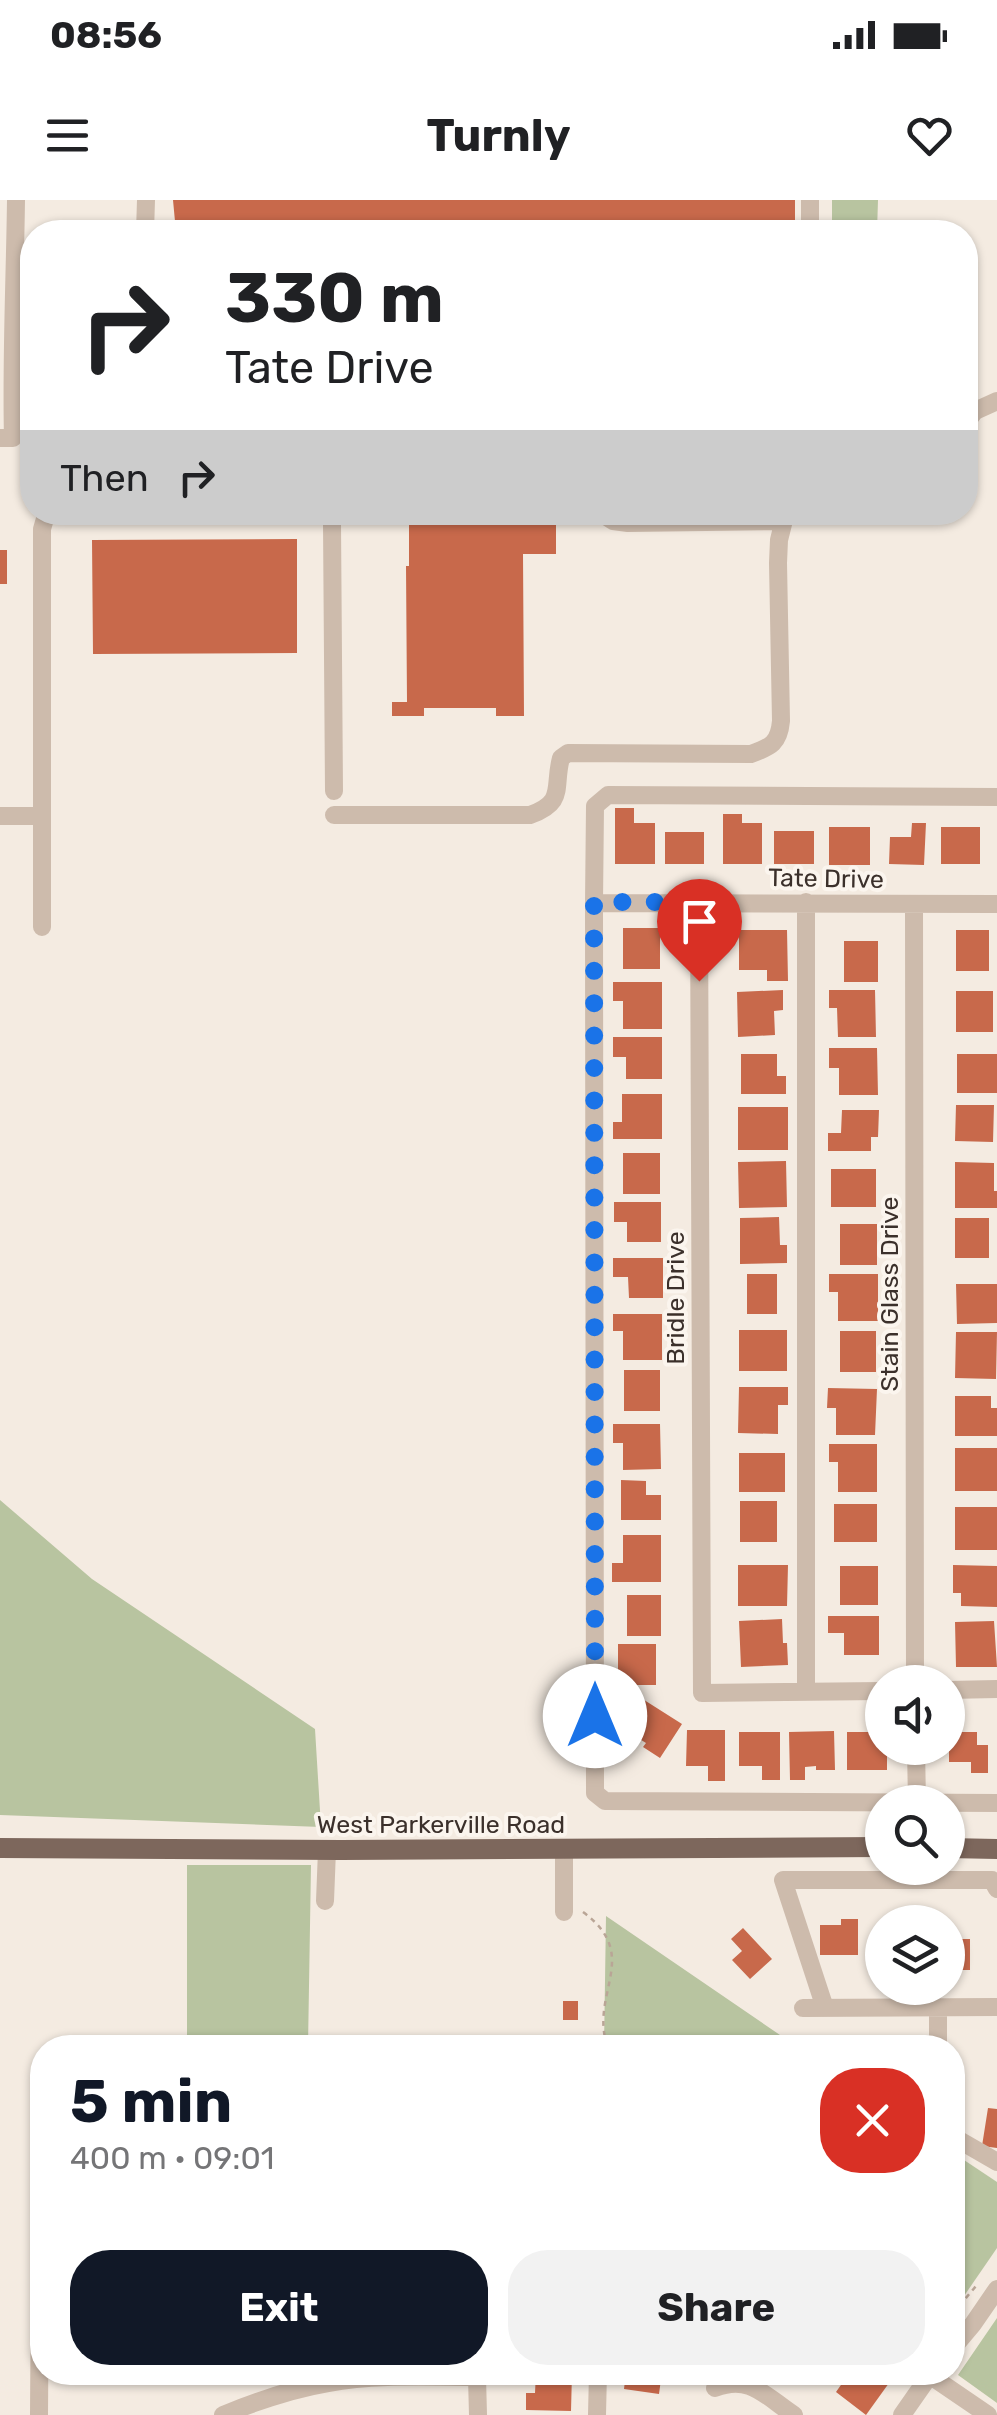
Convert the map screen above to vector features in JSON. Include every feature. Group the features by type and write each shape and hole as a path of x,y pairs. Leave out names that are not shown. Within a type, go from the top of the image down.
{"main road":[{"name":"West Parkerville Road","path":"0,1848 865,1847"},
{"path":"965,1848 997,1849"}],"street":[{"path":"16,200 20,240"},
{"path":"0,438 13,438 12,358 20,307"},
{"path":"42,927 43,525"},
{"path":"332,525 334,791"},
{"path":"334,815 530,815 545,810 554,801 560,758 568,753 750,754 767,748 780,734 781,721 778,540 783,525"},
{"path":"865,1802 605,1801 595,1793 595,806 608,795 997,796"},
{"path":"0,816 42,816"},
{"name":"Tate Drive","path":"594,902 997,904"},
{"name":"Bridle Drive","path":"699,902 702,1693 806,1692"},
{"path":"806,902 806,1692 865,1691"},
{"name":"Stain Glass Drive","path":"914,904 915,1665"},
{"path":"965,1690 997,1689"},
{"path":"965,1803 997,1803"},
{"path":"564,1849 564,1908"},
{"path":"325,1900 327,1850"},
{"path":"825,2008 783,1880 992,1880 997,1890"},
{"path":"803,2008 997,2007"},
{"path":"938,2008 938,2035"},
{"path":"965,2144 997,2162"},
{"path":"965,2332 997,2289"},
{"path":"39,2385 39,2415"},
{"path":"223,2415 318,2385"},
{"path":"478,2385 478,2415"},
{"path":"597,2415 598,2385"},
{"path":"715,2388 722,2385"},
{"path":"750,2385 794,2415"},
{"path":"902,2415 922,2385"},
{"path":"945,2385 988,2415"}],"path":[{"path":"564,1908 583,1912 599,1924 612,1944 602,2017 604,2035"}],"green space":[{"path":"832,200 878,200 877,220 832,220"},
{"path":"0,1500 92,1579 315,1729 321,1827 0,1815"},
{"path":"187,1865 311,1865 308,2035 187,2035"},
{"path":"606,1916 780,2035 604,2035"},
{"path":"965,2161 997,2182 997,2248 965,2295"},
{"path":"997,2318 997,2403 965,2380 965,2365"}],"building":[{"path":"173,200 795,200 795,220 175,220"},
{"path":"409,525 556,525 556,554 523,554 524,716 496,716 496,708 424,708 424,716 392,716 392,702 407,702"},
{"path":"297,539 297,653 93,654 92,540"},
{"path":"0,550 7,550 7,584 0,584"},
{"path":"615,808 634,808 634,823 655,823 655,864 615,864"},
{"path":"723,814 742,814 742,823 762,823 762,864 723,864"},
{"path":"912,823 926,823 924,865 889,864 890,837 911,837"},
{"path":"829,827 870,827 870,865 829,865"},
{"path":"941,827 980,827 980,864 941,864"},
{"path":"774,831 814,831 814,864 774,864"},
{"path":"665,832 704,832 704,864 665,864"},
{"path":"623,928 660,928 660,969 623,969"},
{"path":"739,930 787,930 788,981 767,981 767,970 739,970"},
{"path":"956,930 989,930 989,971 956,971"},
{"path":"844,941 878,941 878,982 844,982"},
{"path":"613,982 662,982 662,1029 623,1029 623,1001 613,1001"},
{"path":"783,990 783,1010 774,1011 775,1035 738,1037 737,992"},
{"path":"829,990 875,990 876,1037 838,1037 837,1008 829,1008"},
{"path":"956,991 993,991 993,1032 956,1032"},
{"path":"613,1037 662,1037 662,1079 626,1079 626,1057 613,1057"},
{"path":"829,1048 877,1048 878,1095 839,1095 839,1068 829,1068"},
{"path":"741,1054 777,1054 777,1076 786,1076 786,1094 741,1094"},
{"path":"957,1054 997,1054 997,1093 957,1093"},
{"path":"622,1094 662,1094 662,1139 613,1139 613,1122 622,1122"},
{"path":"956,1105 994,1105 993,1142 955,1141"},
{"path":"738,1107 788,1107 788,1150 738,1150"},
{"path":"842,1110 879,1110 878,1137 871,1137 871,1151 828,1151 828,1133 841,1133"},
{"path":"623,1153 660,1153 660,1194 623,1194"},
{"path":"786,1161 787,1207 739,1208 738,1162"},
{"path":"955,1162 994,1163 997,1208 955,1208"},
{"path":"831,1169 876,1169 876,1207 831,1207"},
{"path":"614,1202 661,1202 661,1242 627,1242 627,1222 614,1222"},
{"path":"779,1217 780,1245 787,1245 787,1263 740,1264 740,1218"},
{"path":"955,1218 989,1218 989,1258 955,1258"},
{"path":"840,1224 877,1224 877,1265 840,1265"},
{"path":"613,1258 663,1258 663,1298 629,1298 628,1277 613,1277"},
{"path":"747,1274 777,1274 777,1314 747,1314"},
{"path":"829,1274 878,1274 878,1321 838,1321 838,1292 829,1292"},
{"path":"956,1284 997,1284 997,1323 957,1324"},
{"path":"613,1314 662,1314 662,1360 623,1360 623,1331 613,1331"},
{"path":"739,1330 787,1330 787,1371 739,1371"},
{"path":"840,1331 876,1331 876,1372 840,1372"},
{"path":"956,1332 997,1332 996,1379 955,1378"},
{"path":"624,1370 660,1370 660,1411 624,1411"},
{"path":"739,1387 788,1387 788,1405 778,1405 778,1434 738,1433"},
{"path":"828,1388 877,1389 875,1435 836,1435 836,1408 827,1408"},
{"path":"955,1396 991,1396 991,1408 997,1408 997,1436 955,1436"},
{"path":"613,1424 660,1424 661,1469 623,1470 623,1443 613,1443"},
{"path":"829,1444 877,1444 877,1492 838,1492 838,1462 829,1462"},
{"path":"955,1448 997,1448 997,1491 955,1491"},
{"path":"739,1453 785,1453 785,1492 739,1492"},
{"path":"621,1480 646,1481 646,1495 661,1495 661,1520 621,1520"},
{"path":"740,1501 777,1501 777,1542 740,1542"},
{"path":"834,1504 877,1504 877,1542 834,1542"},
{"path":"955,1507 997,1507 997,1550 955,1550"},
{"path":"623,1535 661,1535 661,1582 612,1582 612,1563 623,1563"},
{"path":"738,1565 788,1565 787,1606 738,1606"},
{"path":"953,1565 997,1566 997,1607 961,1606 961,1593 953,1593"},
{"path":"840,1566 878,1566 878,1605 840,1605"},
{"path":"627,1595 661,1595 661,1636 627,1636"},
{"path":"828,1616 879,1616 879,1655 844,1655 844,1633 828,1633"},
{"path":"782,1619 788,1665 741,1667 739,1621"},
{"path":"994,1621 997,1667 956,1665 955,1622"},
{"path":"618,1644 656,1644 656,1685 618,1685"},
{"path":"641,1698 682,1724 660,1758 643,1747 646,1743 638,1738 632,1748 616,1738"},
{"path":"687,1730 725,1730 725,1781 708,1781 708,1766 686,1766"},
{"path":"834,1731 835,1770 805,1767 805,1780 790,1780 789,1732"},
{"path":"739,1732 780,1732 780,1780 762,1780 762,1766 739,1766"},
{"path":"847,1732 865,1732 865,1765 887,1765 887,1770 847,1770"},
{"path":"965,1732 977,1732 977,1745 988,1745 988,1773 971,1773 971,1762 965,1762"},
{"path":"841,1919 858,1919 858,1955 820,1955 820,1925 841,1925"},
{"path":"743,1928 772,1959 750,1979 732,1960 742,1951 731,1939"},
{"path":"965,1939 970,1939 970,1970 965,1970"},
{"path":"563,2001 578,2001 578,2020 563,2020"},
{"path":"988,2108 997,2109 997,2148 982,2146"},
{"path":"535,2385 572,2385 571,2411 526,2410 526,2393 535,2393"},
{"path":"624,2385 660,2385 659,2394 624,2389"},
{"path":"841,2385 888,2385 866,2415 836,2392"}],"route":[{"path":"595,1716 594,902 699,902 699,981"}]}
